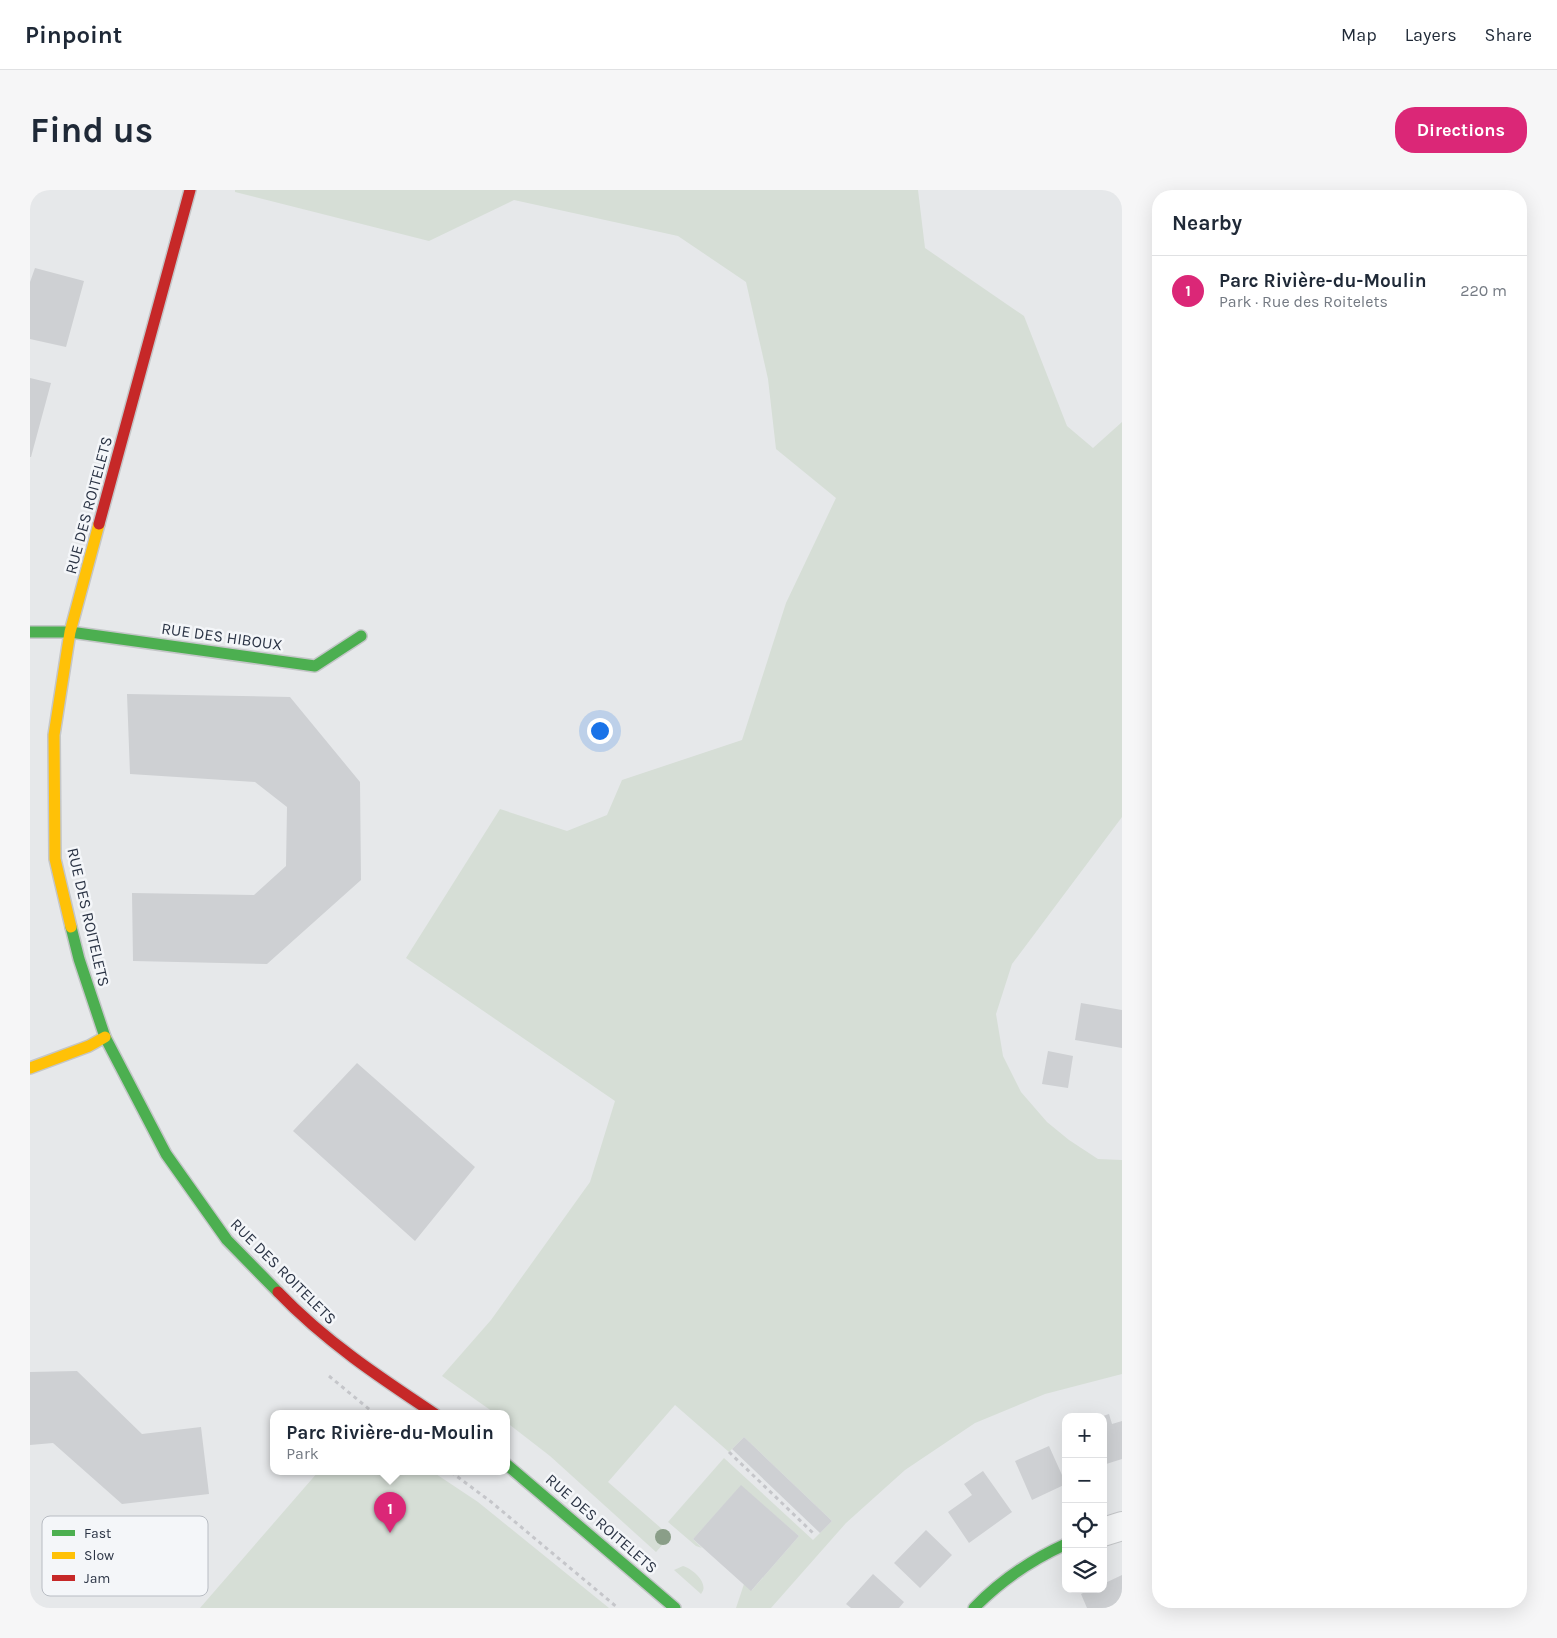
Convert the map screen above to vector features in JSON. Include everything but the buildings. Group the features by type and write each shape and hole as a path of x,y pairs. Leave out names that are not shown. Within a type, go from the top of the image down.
{"street":[{"name":"RUE DES ROITELETS","path":"190,190 70,632 54,735 55,859 79,959 105,1037 166,1154 227,1240 296,1311 334,1344 373,1373 429,1410"},
{"name":"RUE DES HIBOUX","path":"30,632 70,632 315,666 361,636"},
{"path":"30,1068 89,1046 105,1037"},
{"name":"RUE DES ROITELETS","path":"510,1467 675,1608"},
{"path":"1107,1531 1122,1526"},
{"path":"974,1608 1001,1583 1024,1566 1062,1546"}],"path":[{"path":"729,1452 813,1533"},
{"path":"455,1475 490,1501 618,1608"}],"shaded area":[{"path":"235,190 918,190 925,248 1024,316 1067,426 1093,448 1122,422 1122,817 1012,964 996,1014 1003,1056 1021,1092 1047,1122 1069,1140 1098,1159 1122,1160 1122,1374 1045,1394 975,1423 905,1470 846,1523 771,1608 736,1608 744,1584 752,1590 799,1536 741,1486 693,1539 702,1548 696,1546 668,1522 724,1458 813,1540 832,1521 744,1437 729,1452 675,1405 608,1482 662,1529 666,1537 665,1542 656,1552 550,1456 510,1425 510,1410 490,1410 442,1376 491,1320 590,1182 615,1101 406,958 500,809 567,831 607,815 622,780 742,740 786,603 836,498 776,449 768,379 746,282 678,236 514,200 429,241 235,192"},
{"path":"315,1475 438,1475 478,1502 609,1608 200,1608"},
{"path":"683,1566 699,1577 703,1586 701,1594 674,1570"}],"traffic: fast":[{"path":"30,632 70,632 315,666 361,636"},
{"path":"71,927 79,959 105,1037 166,1154 227,1240 278,1292"},
{"path":"510,1467 675,1608"},
{"path":"974,1608 995,1588 1017,1572 1062,1546"}],"traffic: slow":[{"path":"71,927 55,859 54,735 70,632 99,524"},
{"path":"30,1068 89,1046 105,1037"}],"traffic: jam":[{"path":"99,524 190,190"},
{"path":"278,1292 314,1327 373,1372 429,1410"}],"place":[{"name":"Parc Rivière-du-Moulin","path":"390,1533"}]}
